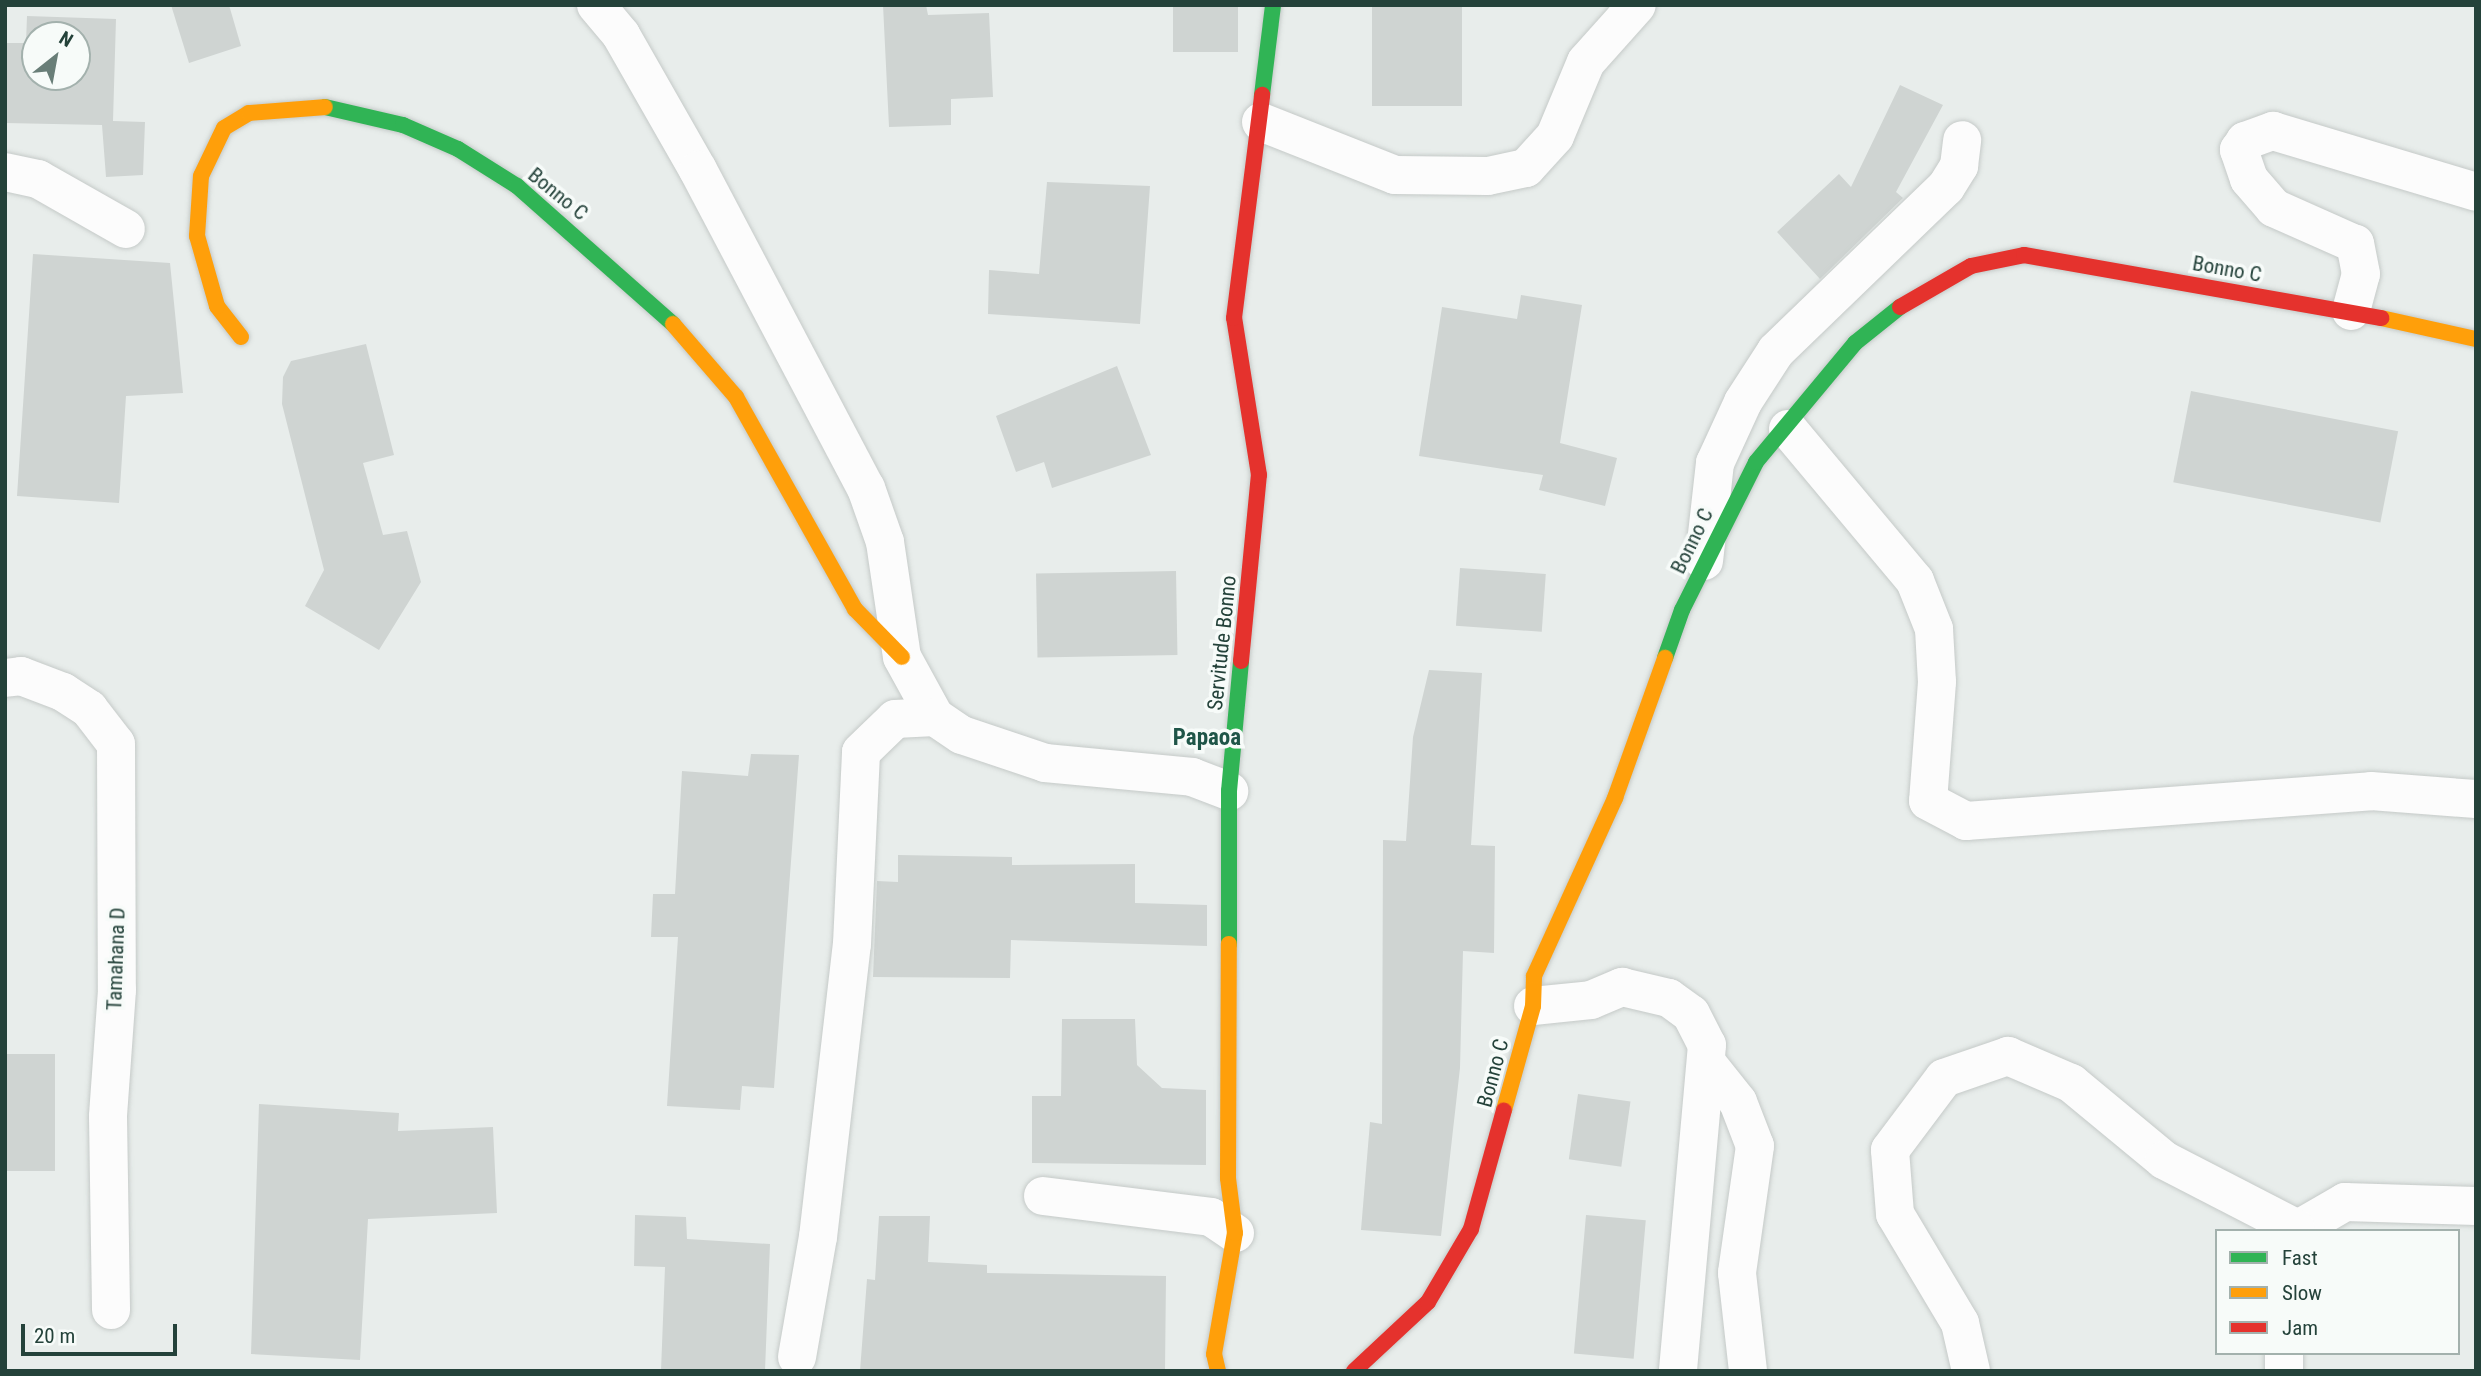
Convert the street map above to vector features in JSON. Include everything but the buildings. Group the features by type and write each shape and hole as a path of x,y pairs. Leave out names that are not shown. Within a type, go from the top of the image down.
{"street":[{"path":"596,5 621,35 698,170 866,488 885,542 902,657 934,717 962,735 1045,764 1192,777 1229,791"},
{"name":"Servitude Bonno","path":"1218,1371 1214,1354 1235,1233 1228,1178 1229,791 1259,475 1234,318 1261,122 1273,5"},
{"path":"1261,122 1395,175 1488,176 1526,168 1555,136 1586,62 1637,5"},
{"name":"Bonno C","path":"241,337 218,306 197,236 201,176 224,128 249,113 313,104 403,125 458,149 528,195 677,327 736,397 855,609 902,657"},
{"path":"2351,311 2361,274 2356,244 2274,208 2249,179 2239,150 2245,141 2273,131 2476,192"},
{"path":"1703,561 1715,463 1743,402 1776,351 1946,187 1959,166 1962,140"},
{"path":"5,172 38,179 126,229"},
{"name":"Bonno C","path":"1354,1371 1428,1302 1471,1229 1533,1006 1534,975 1615,799 1669,640 1703,561 1756,462 1788,429 1855,343 1914,294 1971,266 2024,256 2069,259 2351,311 2476,339"},
{"path":"1788,429 1915,581 1934,629 1937,682 1928,801 1966,821 2371,791 2476,799"},
{"name":"Tamahana D","path":"5,678 21,676 63,692 89,709 116,744 117,990 108,1117 111,1310"},
{"path":"797,1357 818,1237 852,944 861,752 895,719 934,717"},
{"path":"1533,1006 1591,1000 1622,987 1669,998 1690,1014 1707,1045 1678,1371"},
{"path":"1971,1371 1960,1323 1895,1214 1890,1150 1944,1078 2008,1056 2071,1083 2164,1160 2295,1229 2345,1202 2476,1206"},
{"path":"1706,1062 1738,1102 1755,1146 1737,1273 1748,1371"},
{"path":"1043,1196 1211,1217 1235,1233"}],"traffic: fast":[{"path":"1262,95 1273,5"},
{"path":"325,107 403,125 458,149 517,186 673,324"},
{"path":"1665,658 1682,610 1756,462 1855,343 1900,307"},
{"path":"1229,944 1229,791 1241,661"}],"traffic: slow":[{"path":"241,337 217,306 197,236 201,176 224,128 249,113 325,107"},
{"path":"2381,318 2476,339"},
{"path":"673,324 736,397 855,609 902,657"},
{"path":"1504,1110 1533,1006 1534,976 1615,798 1665,658"},
{"path":"1218,1371 1214,1354 1235,1233 1228,1178 1229,944"}],"traffic: jam":[{"path":"1241,661 1259,475 1234,318 1262,95"},
{"path":"1900,307 1971,266 2024,255 2381,318"},
{"path":"1354,1371 1428,1302 1471,1229 1504,1110"}],"district":[{"name":"Papaoa","path":"1207,738"}]}
